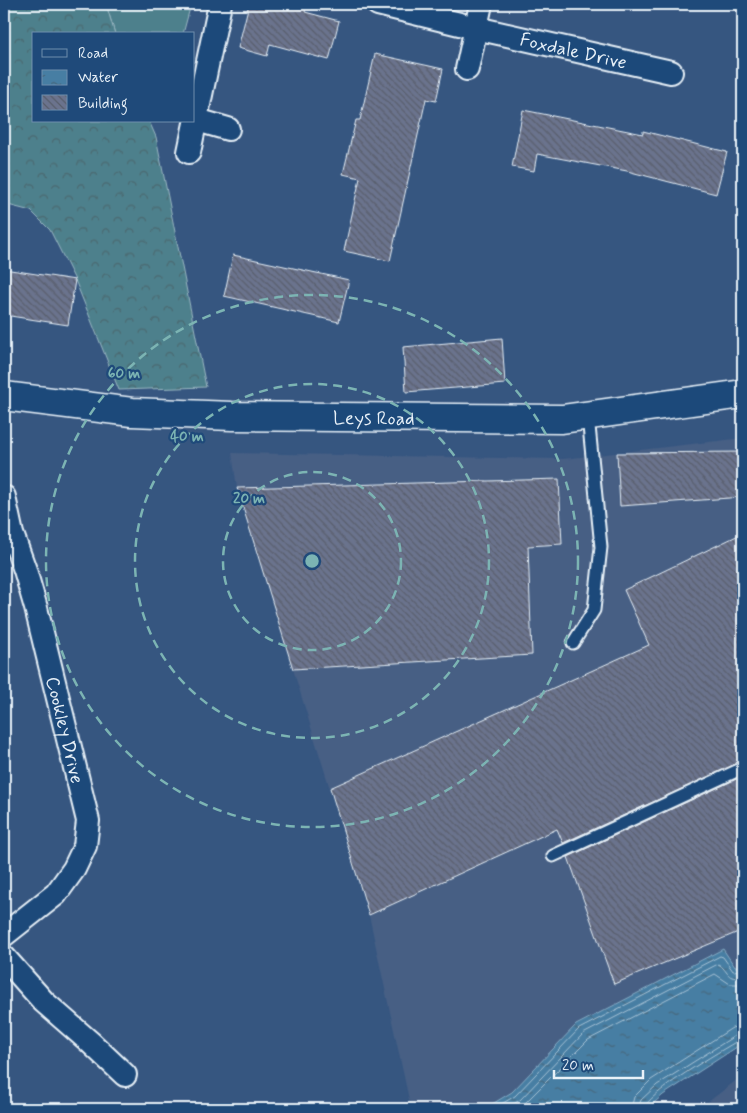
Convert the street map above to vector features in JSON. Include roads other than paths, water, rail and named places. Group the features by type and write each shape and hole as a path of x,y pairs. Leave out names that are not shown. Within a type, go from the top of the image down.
{"main road":[{"name":"Leys Road","path":"4,396 132,412 211,415 552,419 588,416 743,394"}],"street":[{"path":"189,152 220,4"},
{"name":"Foxdale Drive","path":"378,4 406,7 476,28 671,72"},
{"path":"467,69 481,4"},
{"path":"197,120 228,128"},
{"name":"Cookley Drive","path":"4,497 12,534 36,608 88,821 85,846 74,869 56,894 4,935"},
{"path":"4,957 44,1002 125,1076"}],"lane":[{"path":"573,643 594,610 601,547 588,416"},
{"path":"553,856 743,768"}],"water":[{"path":"723,949 735,967 743,965 743,1043 663,1095 647,1109 484,1109 512,1092 576,1025"}]}
